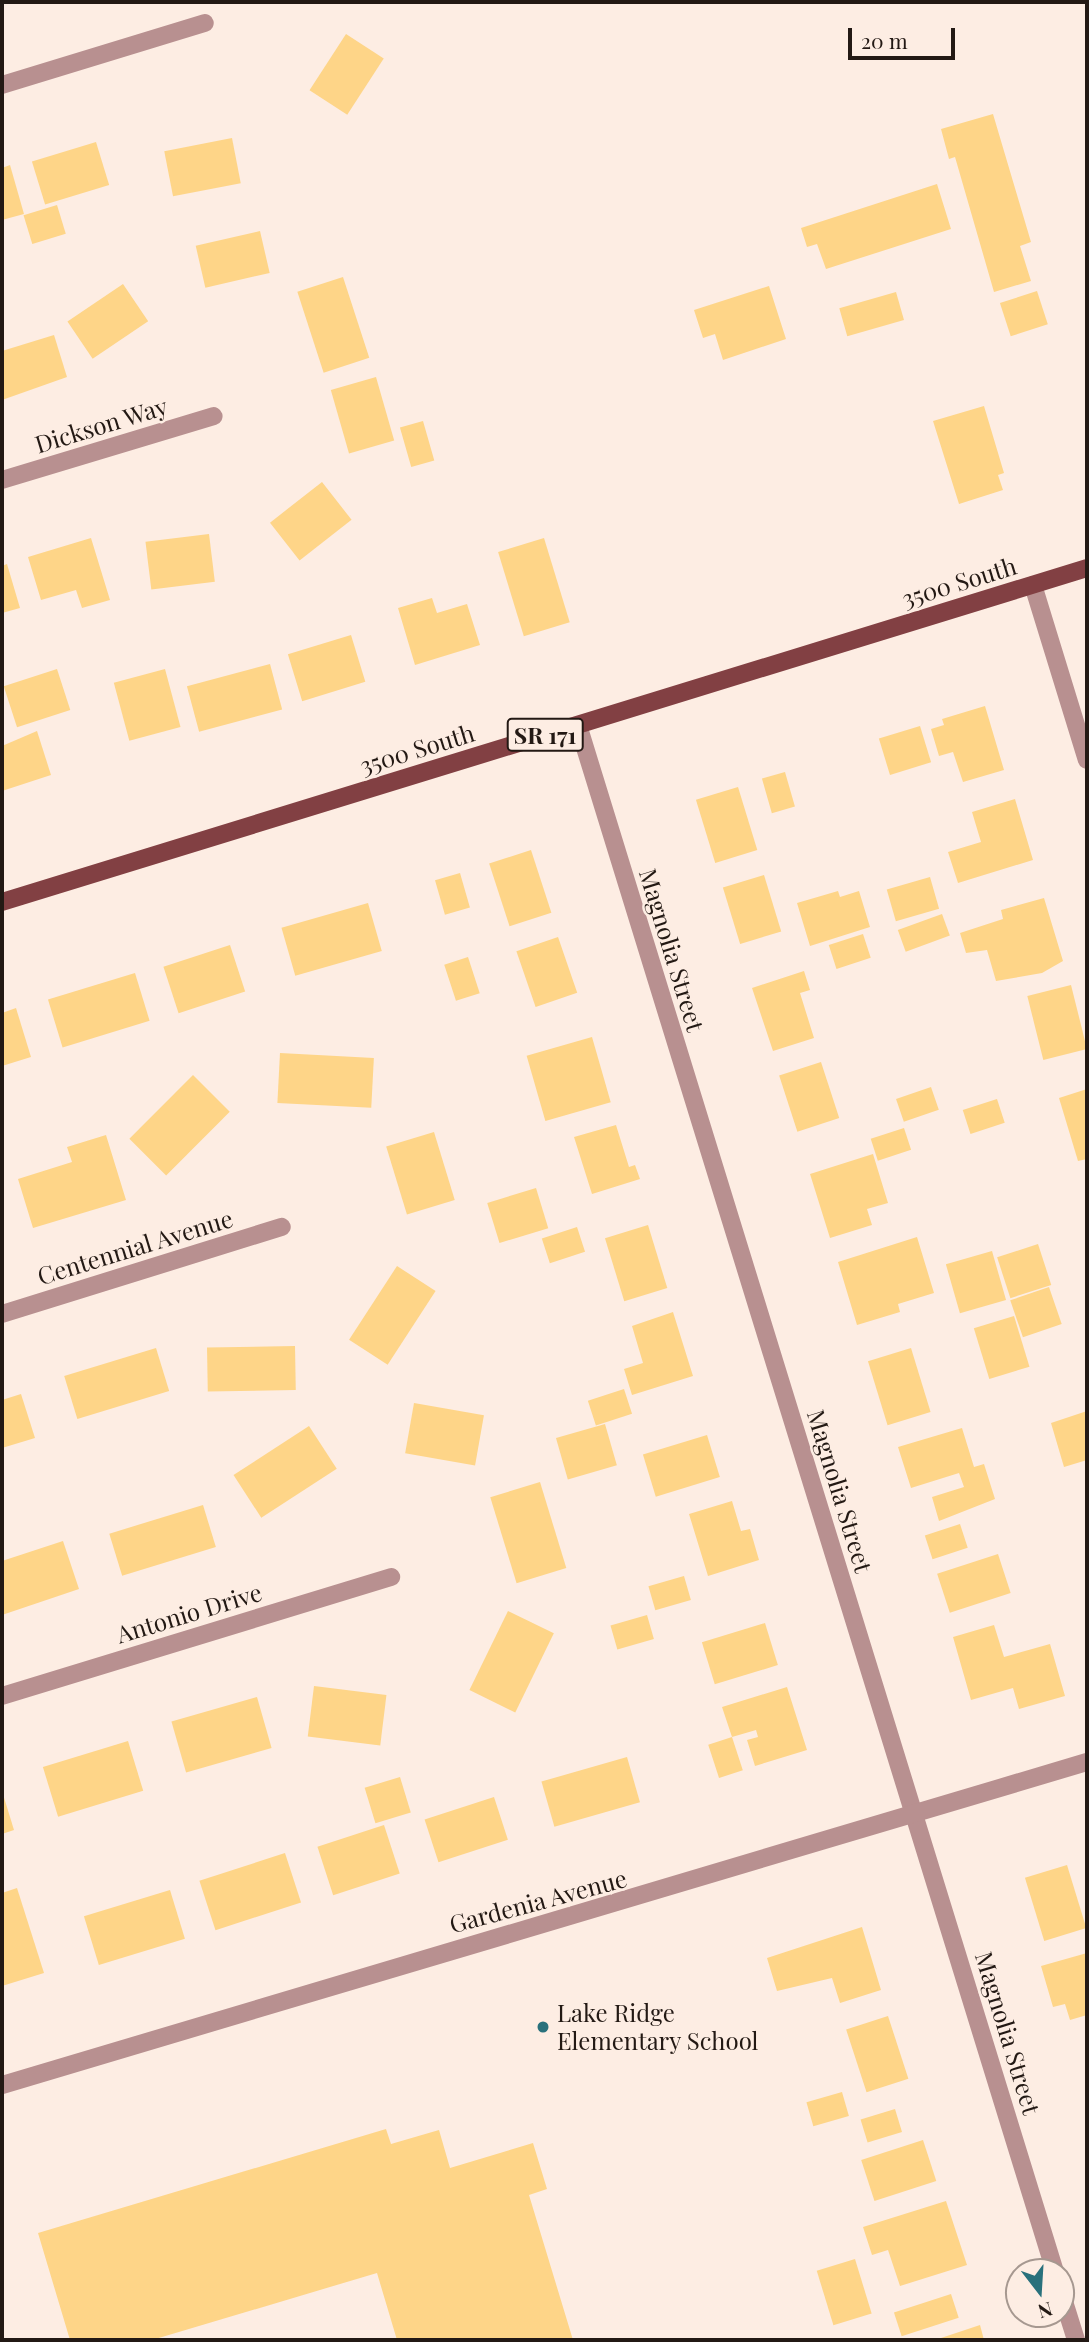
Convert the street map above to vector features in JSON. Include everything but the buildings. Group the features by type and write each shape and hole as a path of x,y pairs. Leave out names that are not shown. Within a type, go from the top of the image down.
{"main road":[{"name":"3500 South","path":"2,902 1087,568"}],"street":[{"path":"2,85 205,23"},
{"name":"Dickson Way","path":"2,480 214,416"},
{"path":"1033,585 1087,760"},
{"name":"Magnolia Street","path":"578,725 1051,2258"},
{"name":"Centennial Avenue","path":"2,1314 282,1227"},
{"name":"Antonio Drive","path":"2,1696 391,1577"},
{"name":"Gardenia Avenue","path":"2,2085 1087,1762"}],"place":[{"name":"Lake Ridge Elementary School","path":"543,2027"}]}
